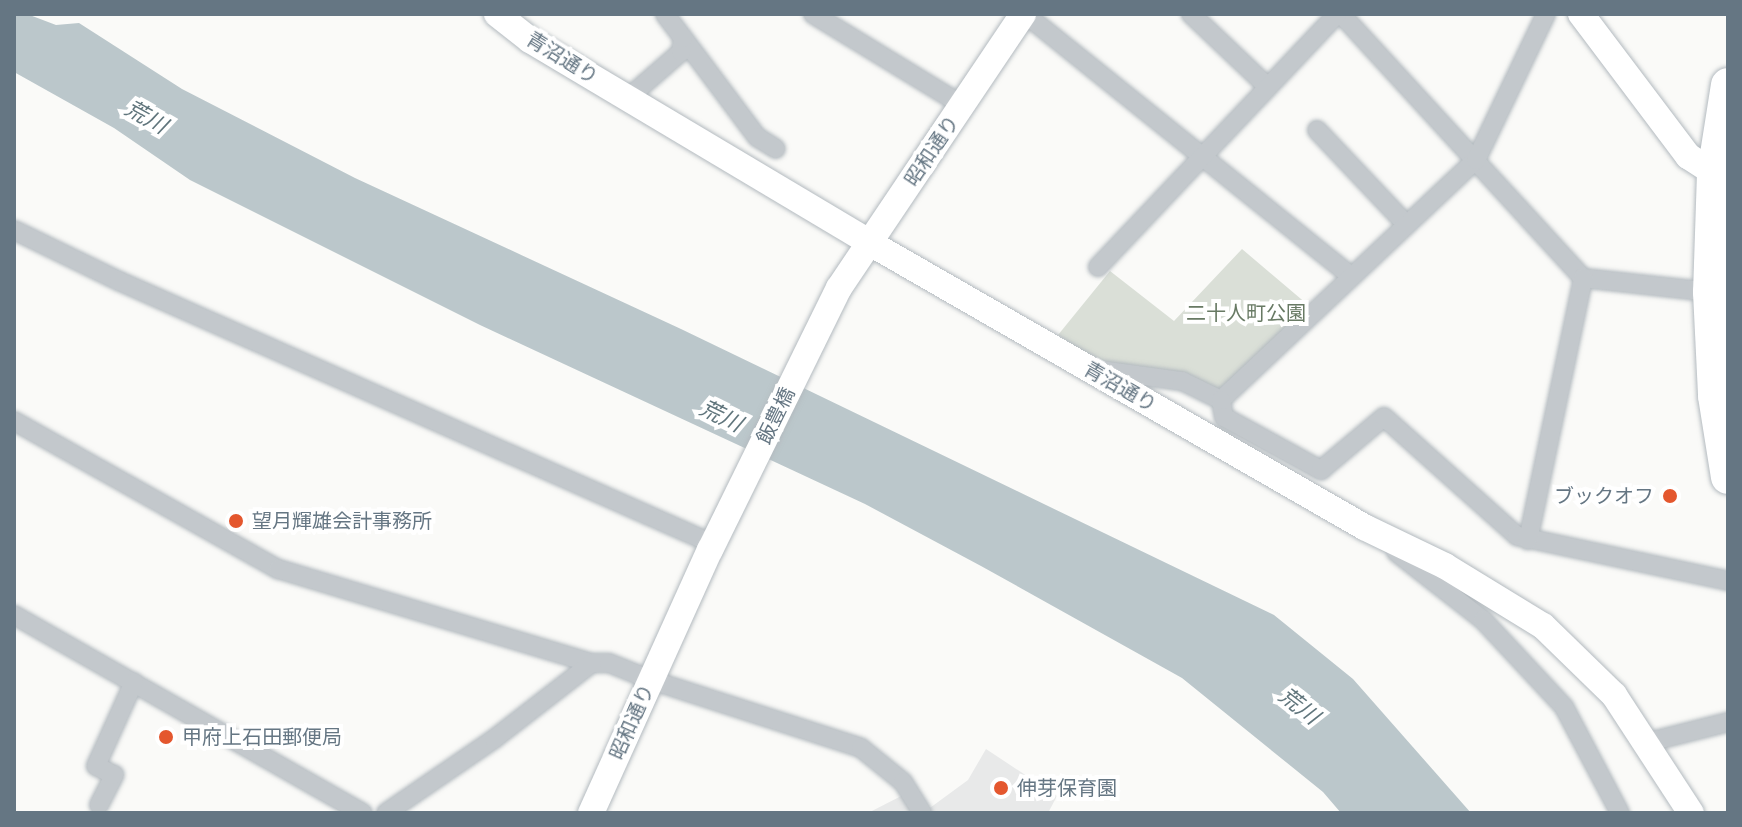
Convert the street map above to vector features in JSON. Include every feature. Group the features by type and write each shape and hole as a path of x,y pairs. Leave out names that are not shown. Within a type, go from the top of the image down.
{"highway":[{"path":"1728,85 1710,292 1715,396 1728,477"}],"street":[{"name":"青沼通り","path":"497,14 530,40 870,243 1364,527 1445,566 1543,626 1614,695 1691,813"},
{"path":"813,14 962,105"},
{"path":"1024,14 1350,275"},
{"name":"昭和通り","path":"839,288 1024,14"},
{"path":"1191,14 1267,86"},
{"path":"1098,267 1267,86 1339,14 1583,278 1710,292"},
{"path":"1221,400 1350,275 1476,160 1546,14"},
{"path":"1581,14 1688,156 1721,173"},
{"path":"628,98 681,52 676,23"},
{"path":"676,23 757,137 776,149"},
{"path":"1317,130 1406,224"},
{"path":"14,230 119,281 713,544"},
{"path":"1528,540 1583,278"},
{"name":"飯豊橋","path":"713,544 839,288"},
{"path":"1086,368 1182,381 1221,400"},
{"path":"1221,400 1224,417 1321,470 1384,417 1517,536 1728,581"},
{"path":"14,421 278,569 592,663 609,663 651,680 861,748 903,782 922,813"},
{"path":"1364,527 1483,620 1530,668 1564,707 1620,813"},
{"name":"昭和通り","path":"591,813 713,544"},
{"path":"14,615 343,798 363,813"},
{"path":"386,813 494,739 592,663"},
{"path":"99,805 114,775 96,766 134,682"},
{"path":"1645,743 1728,722"}],"shaded area":[{"name":"伸芽保育園","path":"986,749 1057,796 1048,813 923,813 968,780"},
{"path":"909,792 922,813 868,813"}],"green space":[{"name":"二十人町公園","path":"1242,249 1314,310 1221,400 1104,365 1058,335 1110,271 1174,321"}],"water":[{"name":"荒川","path":"14,14 27,14 56,25 79,23 182,89 355,178 681,329 1274,615 1353,679 1471,813 1341,813 1323,792 1182,678 981,566 865,504 480,325 190,180 114,128 14,72"}],"place":[{"name":"ブックオフ","path":"1670,496"},
{"name":"望月輝雄会計事務所","path":"236,521"},
{"name":"甲府上石田郵便局","path":"166,737"},
{"name":"伸芽保育園","path":"1001,788"}]}
